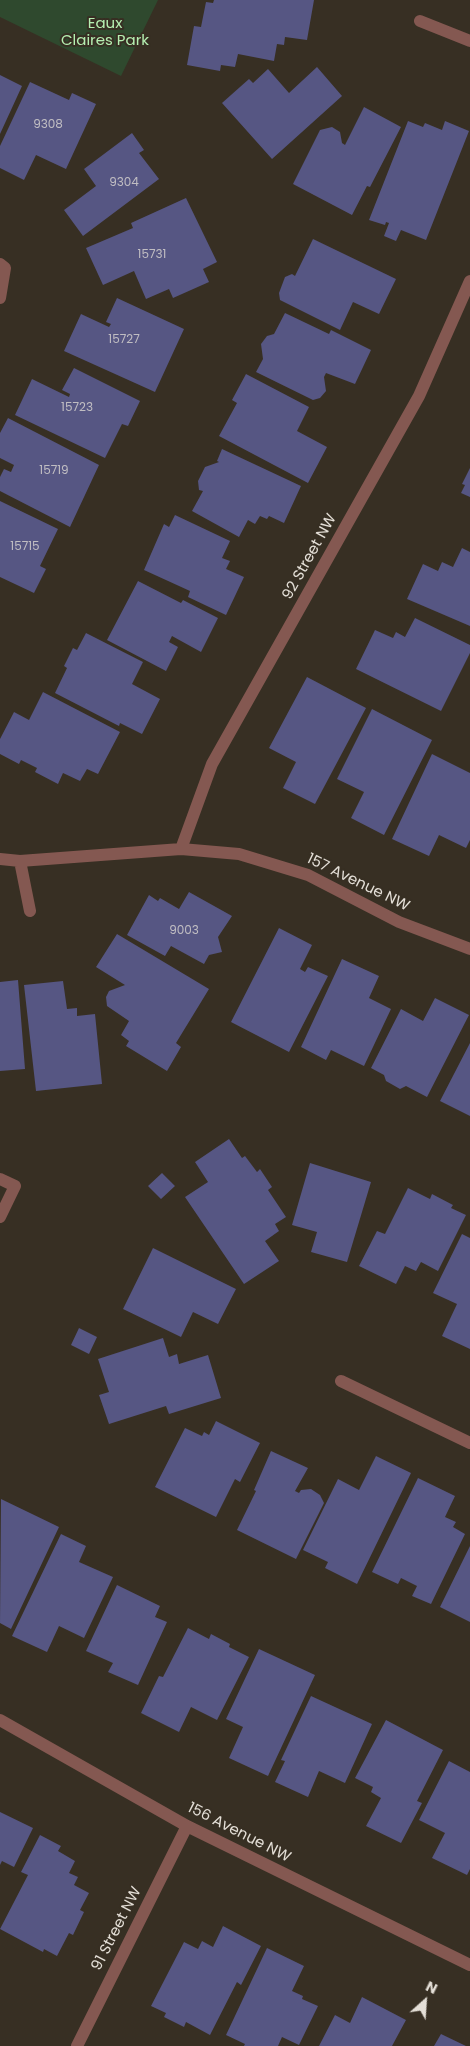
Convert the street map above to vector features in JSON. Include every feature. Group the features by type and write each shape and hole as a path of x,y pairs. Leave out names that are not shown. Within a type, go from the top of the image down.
{"street":[{"path":"420,21 470,41"},
{"path":"0,264 5,268 1,297"},
{"name":"92 Street NW","path":"180,849 212,764 419,396 470,281"},
{"name":"157 Avenue NW","path":"0,859 20,861 180,849 239,854 308,874 399,922 470,949"},
{"path":"20,861 30,911"},
{"path":"0,1179 15,1186 0,1217"},
{"path":"342,1380 470,1443"},
{"name":"156 Avenue NW","path":"0,1720 187,1826 470,1965"},
{"name":"91 Street NW","path":"77,2046 187,1826"}],"green space":[{"name":"Eaux Claires Park","path":"0,0 158,0 121,76 0,17"}],"building":[{"path":"214,0 314,0 307,40 285,37 284,45 277,44 274,61 238,54 235,67 221,65 220,71 187,65 194,26 201,27 206,2 213,3"},
{"path":"317,67 342,96 272,159 222,103 249,79 253,83 268,69 289,93"},
{"path":"0,75 22,86 0,134"},
{"path":"30,82 69,100 72,93 96,104 66,169 36,155 24,180 0,168 0,146"},
{"path":"364,107 401,127 370,187 367,186 352,215 293,184 320,130 332,127 340,132 342,143 345,145"},
{"path":"408,121 423,127 425,123 442,130 445,121 469,131 426,240 401,230 396,241 384,236 389,223 386,222 385,225 369,220"},
{"path":"132,133 144,150 139,153 159,179 83,236 64,210 96,186 84,169"},
{"path":"186,198 217,262 203,269 209,282 173,298 169,289 146,299 134,271 103,285 86,248 133,228 131,223"},
{"path":"313,239 396,279 379,314 353,302 340,330 280,300 279,293 285,277 292,274 295,276"},
{"path":"117,298 184,329 155,392 64,351 81,314 109,327 111,324 106,322"},
{"path":"285,313 329,334 331,330 371,350 355,384 326,373 324,377 326,391 320,398 313,400 256,372 263,359 261,344 267,336 274,334"},
{"path":"74,368 140,401 128,426 122,424 105,458 15,415 32,379 69,397 70,394 62,390"},
{"path":"246,374 309,407 297,431 327,447 308,483 219,436 237,403 232,400"},
{"path":"8,418 99,465 70,527 0,491 0,477 4,469 11,472 14,465 0,458 0,433"},
{"path":"222,449 301,486 284,523 269,516 267,519 260,516 255,524 248,520 239,537 192,511 203,491 199,490 198,481 205,467 219,462 217,461"},
{"path":"470,468 470,497 461,493 465,485 462,484"},
{"path":"0,501 58,529 40,566 46,569 34,593 0,577"},
{"path":"175,515 230,541 222,558 230,561 226,569 244,577 226,615 188,597 190,591 144,570 164,524 169,527"},
{"path":"462,548 470,552 470,626 407,599 423,564 438,571 442,562 453,567"},
{"path":"138,581 181,603 183,600 218,618 201,652 172,636 169,642 178,647 166,671 107,640"},
{"path":"415,618 470,645 470,653 441,711 356,669 375,630 393,638 396,632 405,637"},
{"path":"86,633 143,662 132,684 160,699 142,734 120,723 119,726 55,693 67,668 64,666 73,648 77,650"},
{"path":"307,677 366,708 315,804 283,788 296,762 269,748"},
{"path":"43,692 120,732 98,774 87,769 80,781 63,773 58,784 35,772 37,768 21,760 19,764 0,754 0,739 14,712 29,720"},
{"path":"372,709 432,740 384,835 351,818 364,792 337,779"},
{"path":"432,754 470,773 470,840 466,848 439,835 429,856 392,839"},
{"path":"189,892 232,916 218,937 222,952 209,955 204,964 171,946 165,956 127,935 149,895 158,901 160,898 179,909"},
{"path":"279,928 312,945 300,969 305,972 308,967 328,976 289,1052 231,1022"},
{"path":"117,934 209,989 176,1043 181,1047 167,1071 126,1046 129,1041 121,1035 129,1021 107,1006 106,997 109,991 125,985 96,967"},
{"path":"342,959 379,976 369,998 391,1009 364,1066 331,1050 326,1060 301,1047"},
{"path":"18,980 25,1069 0,1071 0,982"},
{"path":"63,981 67,1009 77,1008 77,1016 95,1014 102,1084 36,1091 24,985"},
{"path":"435,998 469,1015 427,1097 406,1086 400,1089 386,1081 384,1075 371,1068 401,1009 423,1021"},
{"path":"470,1043 470,1116 440,1101"},
{"path":"229,1139 242,1158 245,1156 257,1172 260,1169 272,1187 268,1190 286,1217 275,1224 279,1231 265,1241 279,1261 244,1284 185,1197 208,1182 195,1162"},
{"path":"310,1163 371,1182 347,1262 311,1252 317,1232 292,1225"},
{"path":"162,1173 175,1186 161,1199 148,1186"},
{"path":"408,1188 430,1199 432,1194 453,1205 451,1208 466,1215 438,1271 421,1262 416,1271 405,1266 396,1284 359,1266 377,1231 385,1234"},
{"path":"462,1234 470,1238 470,1349 442,1336 457,1304 433,1293"},
{"path":"153,1248 236,1289 218,1324 193,1312 181,1337 123,1309"},
{"path":"79,1328 97,1337 89,1354 71,1345"},
{"path":"163,1338 169,1357 177,1354 179,1364 208,1355 221,1398 169,1414 166,1406 109,1424 99,1395 109,1392 98,1359"},
{"path":"216,1421 260,1443 240,1482 235,1479 216,1517 155,1487 185,1428 202,1436 204,1432 209,1435"},
{"path":"271,1451 308,1468 295,1491 299,1493 301,1490 311,1489 320,1495 324,1503 296,1559 237,1530 256,1491 254,1490"},
{"path":"376,1456 411,1473 357,1584 325,1568 328,1562 303,1550 338,1479 359,1490"},
{"path":"418,1478 455,1496 445,1517 456,1522 453,1527 465,1534 431,1604 412,1596 417,1586 401,1578 398,1584 372,1572"},
{"path":"1,1499 59,1527 11,1629 0,1623"},
{"path":"61,1534 86,1546 79,1562 113,1577 84,1638 59,1626 47,1652 12,1636"},
{"path":"470,1546 470,1622 440,1607"},
{"path":"117,1585 160,1606 155,1617 167,1622 138,1685 108,1672 113,1663 86,1651"},
{"path":"188,1628 209,1639 211,1634 230,1644 229,1647 249,1657 217,1720 191,1707 179,1732 141,1713 159,1676 163,1677"},
{"path":"259,1649 315,1675 268,1776 229,1758 243,1727 226,1719"},
{"path":"311,1696 372,1724 345,1783 319,1771 308,1797 275,1782 285,1761 281,1760"},
{"path":"386,1720 443,1750 417,1801 422,1803 401,1843 366,1826 381,1798 371,1792 373,1787 355,1778"},
{"path":"449,1761 470,1772 470,1869 467,1875 432,1858 445,1833 419,1820"},
{"path":"0,1812 33,1828 14,1867 2,1861 0,1865"},
{"path":"40,1835 61,1846 58,1851 75,1861 69,1873 78,1877 74,1885 89,1893 80,1910 84,1912 73,1935 69,1933 57,1956 44,1949 43,1952 0,1929 28,1875 21,1872"},
{"path":"223,1926 261,1946 241,1985 237,1982 210,2035 186,2022 184,2027 164,2017 166,2013 151,2006 184,1942 198,1949 202,1941 213,1947"},
{"path":"267,1948 304,1966 292,1991 303,1996 302,1999 318,2006 299,2045 282,2037 278,2046 244,2046 245,2044 226,2035"},
{"path":"362,1997 406,2020 392,2046 319,2046 335,2015 350,2023"},
{"path":"441,2034 466,2046 434,2046"}]}
